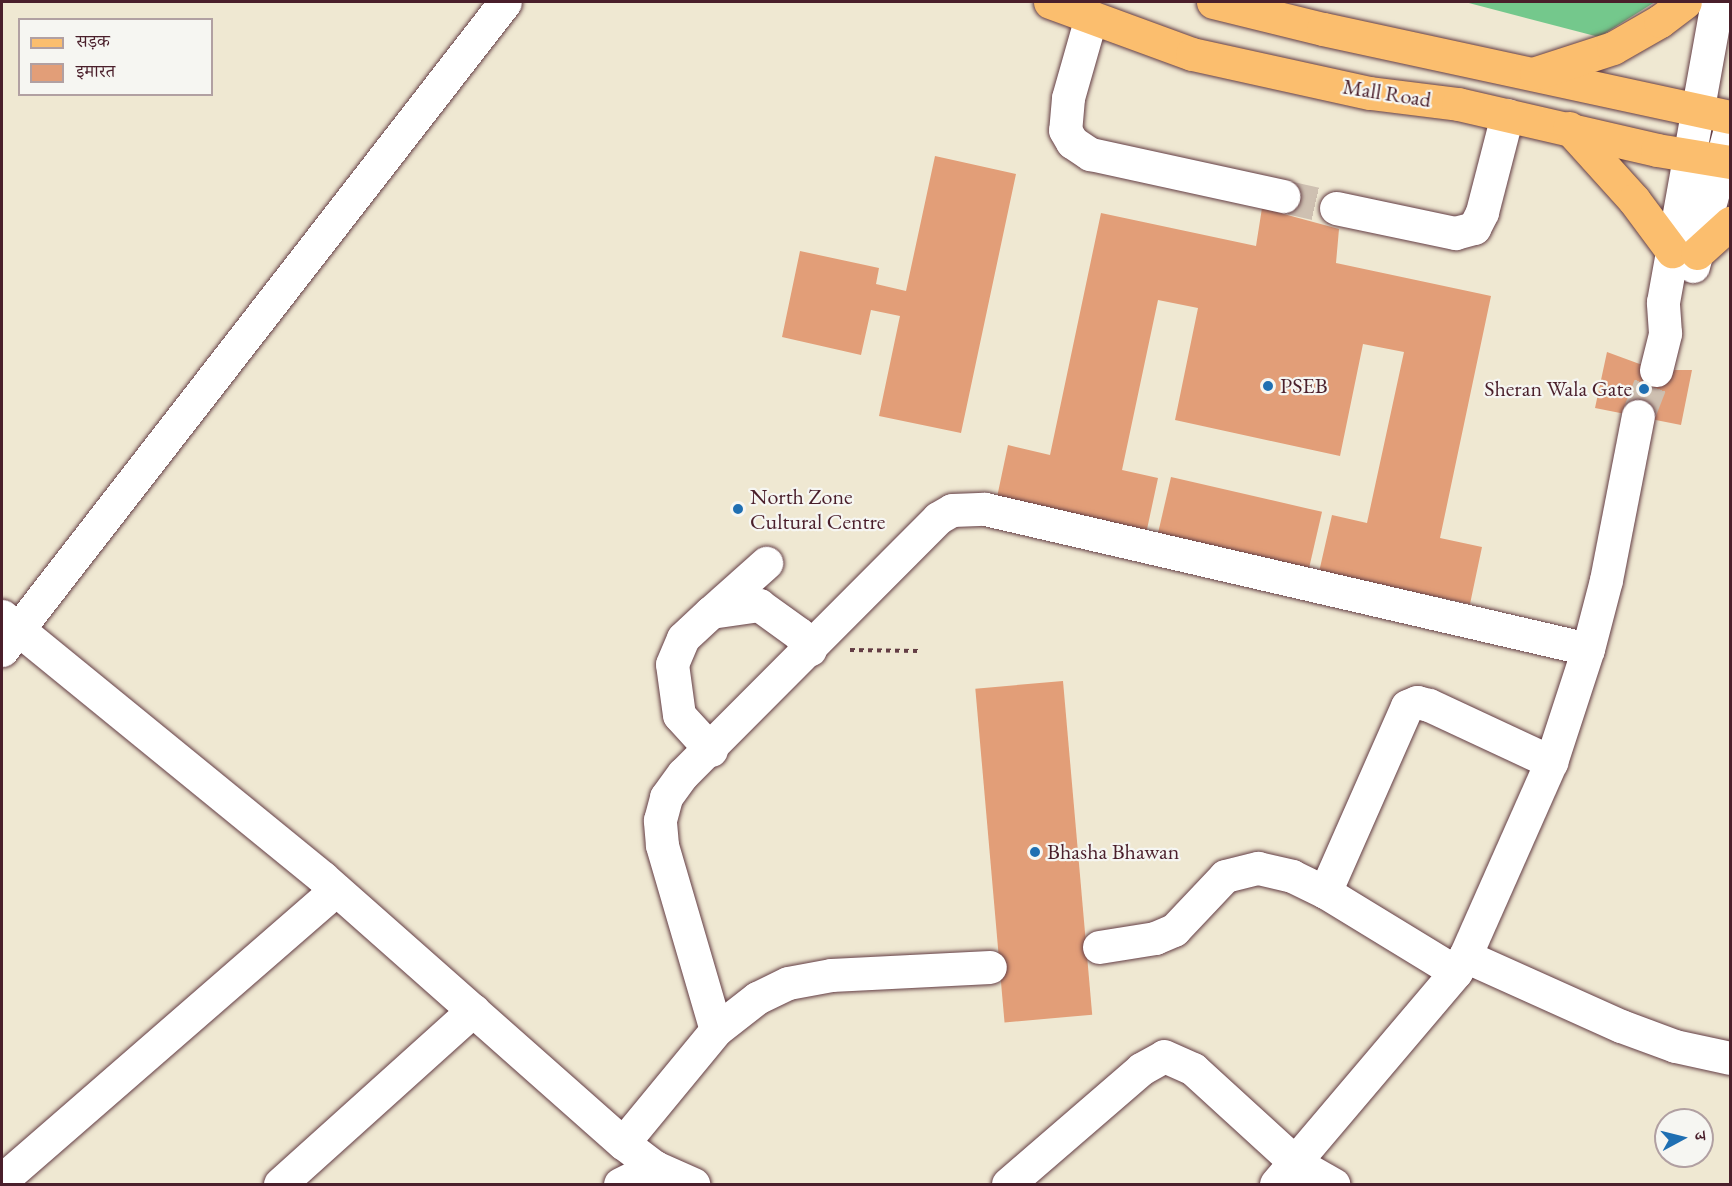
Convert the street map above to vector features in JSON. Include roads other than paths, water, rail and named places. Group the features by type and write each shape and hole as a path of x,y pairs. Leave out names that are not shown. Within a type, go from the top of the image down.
{"main road":[{"name":"Mall Road","path":"1050,2 1192,54 1370,93 1507,115 1687,154 1728,150"},
{"path":"1213,2 1323,29 1731,117"},
{"path":"1535,73 1613,48 1660,21 1685,2"},
{"path":"1569,128 1685,252 1731,223"}],"street":[{"path":"505,2 7,632 336,890 623,1143 655,1167 693,1185"},
{"path":"1685,252 1687,154 1717,2"},
{"path":"1091,17 1068,98 1065,130 1072,142 1090,154 1283,196"},
{"path":"1336,208 1455,233 1474,228 1482,212 1507,115"},
{"path":"1656,370 1665,333 1663,302 1728,150"},
{"path":"1286,1174 1460,964 1551,762 1588,649 1606,580 1638,416"},
{"path":"716,1030 662,845 660,820 666,797 683,774 711,750 938,518 970,506 1588,649"},
{"path":"711,750 679,716 672,664 683,638 766,563"},
{"path":"711,612 759,605 799,634 810,650"},
{"path":"1325,892 1407,706 1417,702 1429,705 1551,762"},
{"path":"1100,947 1155,938 1174,930 1213,885 1240,870 1276,871 1325,892 1460,964 1675,1046 1731,1058"},
{"path":"2,1180 336,890"},
{"path":"623,1143 716,1030 757,998 788,983 831,975 990,966"},
{"path":"280,1185 473,1010"},
{"path":"1008,1185 1141,1069 1164,1056 1192,1069 1286,1174 1333,1185"},
{"path":"620,1185 655,1167"}],"tunnel":[{"path":"1283,196 1336,208"},
{"path":"1638,416 1656,370"}],"place":[{"name":"PSEB","path":"1268,386"},
{"name":"Sheran Wala Gate","path":"1644,389"},
{"name":"North Zone Cultural Centre","path":"738,509"},
{"name":"Bhasha Bhawan","path":"1035,852"}]}
